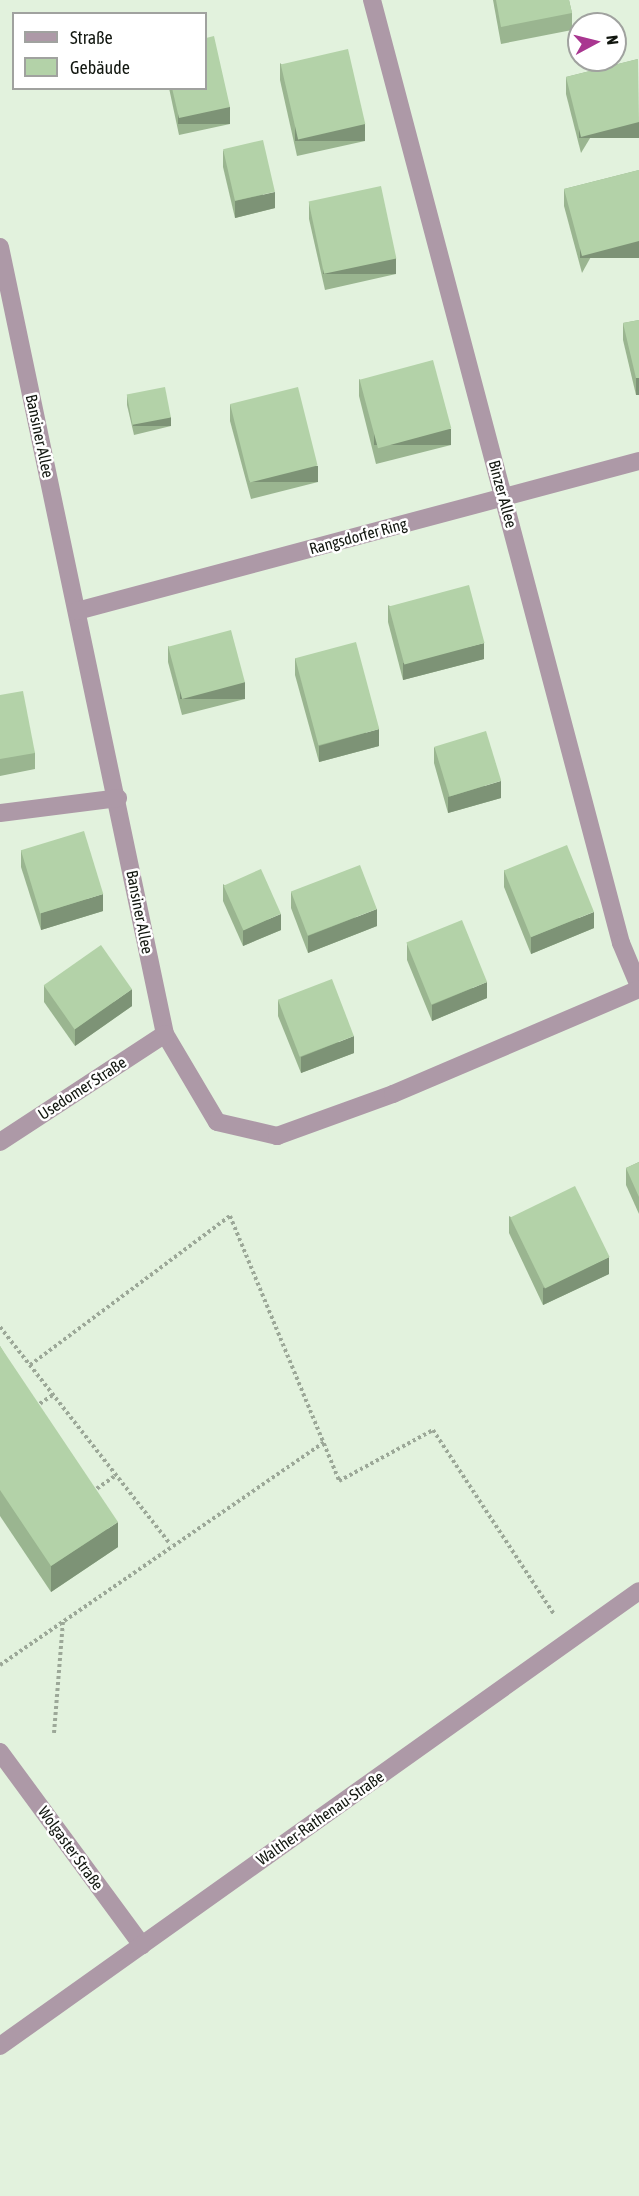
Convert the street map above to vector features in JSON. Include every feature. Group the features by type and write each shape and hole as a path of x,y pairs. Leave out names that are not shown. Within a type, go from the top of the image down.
{"street":[{"name":"Binzer Allee","path":"372,0 621,943 639,988"},
{"name":"Bansiner Allee","path":"0,247 118,798 165,1034 217,1122 277,1136 393,1094 639,988"},
{"name":"Rangsdorfer Ring","path":"77,611 639,461"},
{"path":"0,813 118,798"},
{"name":"Usedomer Straße","path":"0,1142 165,1034"},
{"name":"Walther-Rathenau-Straße","path":"0,2046 639,1591"},
{"name":"Wolgaster Straße","path":"0,1752 142,1945"}],"path":[{"path":"30,1365 230,1216 339,1481 433,1430 571,1640"},
{"path":"0,1327 170,1544"},
{"path":"27,1412 53,1395"},
{"path":"0,1665 170,1544 324,1442"},
{"path":"84,1497 116,1475"},
{"path":"54,1733 63,1620"}],"building":[{"path":"496,0 569,0 572,12 567,12 567,14 501,27"},
{"path":"214,36 230,107 179,118 172,90 207,90 207,38"},
{"path":"348,49 365,124 298,140 281,65"},
{"path":"638,59 639,122 581,137 566,77 586,72 627,72 627,62"},
{"path":"263,140 275,192 235,201 223,149"},
{"path":"639,170 639,241 582,256 564,189"},
{"path":"381,186 396,258 324,274 309,201"},
{"path":"639,320 639,378 636,378 623,323"},
{"path":"433,360 451,429 378,448 360,380"},
{"path":"165,387 171,417 133,425 127,394"},
{"path":"298,387 318,466 250,483 230,404"},
{"path":"469,585 485,643 404,664 389,606"},
{"path":"231,630 245,682 182,699 168,647"},
{"path":"356,642 379,729 318,745 295,658"},
{"path":"23,691 35,753 0,759 0,695"},
{"path":"486,731 501,781 450,797 434,747"},
{"path":"84,831 103,894 40,913 21,850"},
{"path":"567,845 594,912 531,937 504,870"},
{"path":"360,865 377,909 308,935 291,892"},
{"path":"261,869 281,914 243,930 224,886"},
{"path":"462,920 487,982 431,1005 406,942"},
{"path":"101,945 132,989 75,1029 44,985"},
{"path":"332,979 354,1036 300,1057 278,1000"},
{"path":"639,1162 639,1197 626,1168"},
{"path":"575,1186 610,1257 545,1289 510,1218"},
{"path":"0,1346 118,1522 51,1566 0,1490"}]}
